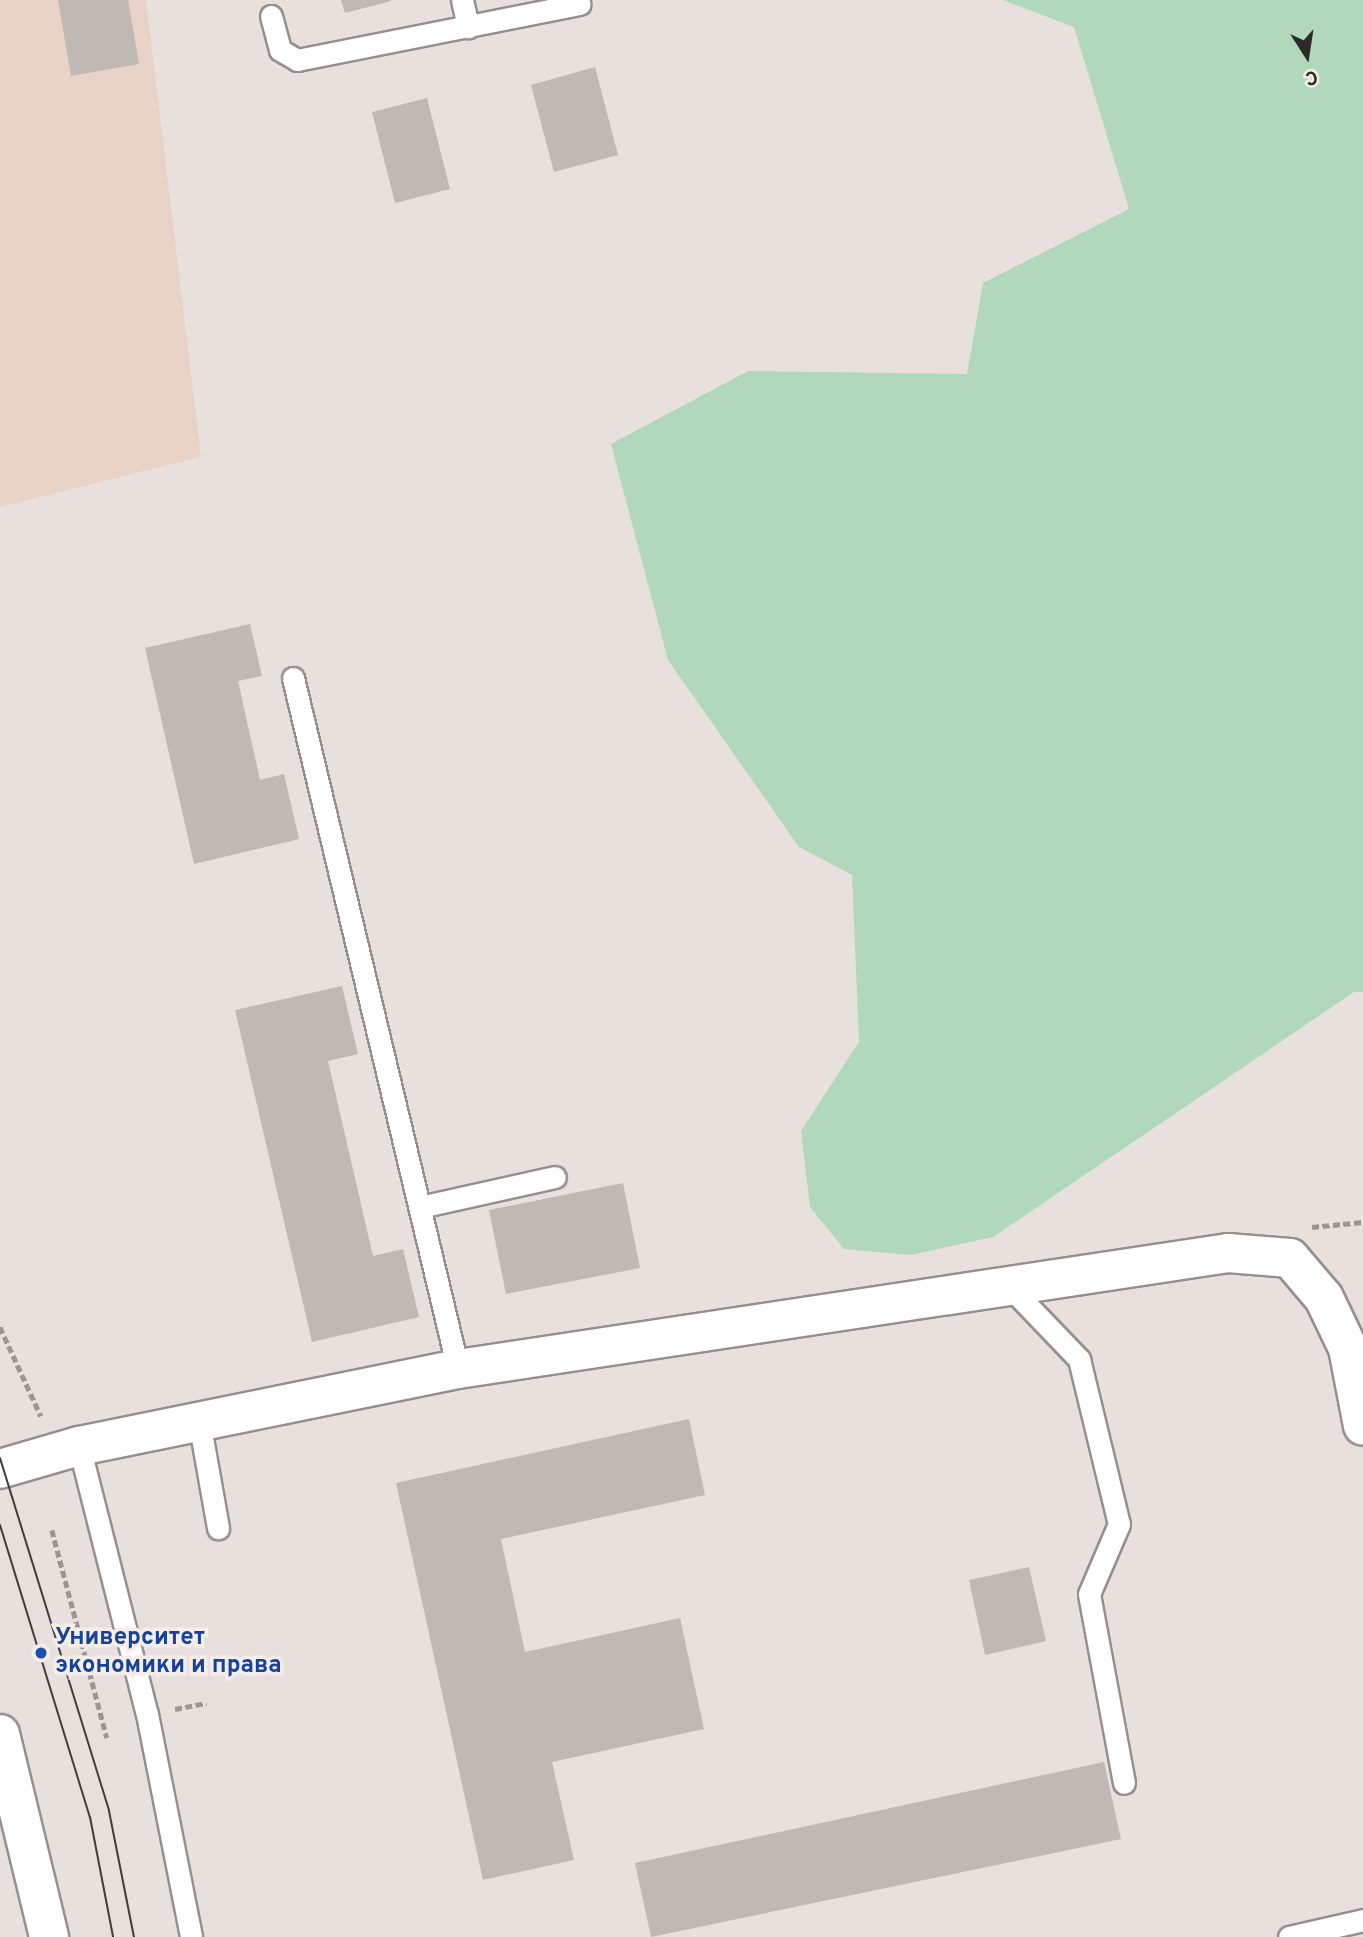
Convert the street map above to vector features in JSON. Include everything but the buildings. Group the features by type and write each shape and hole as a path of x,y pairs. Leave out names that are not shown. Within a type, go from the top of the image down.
{"street":[{"path":"0,1469 69,1449 458,1370 1228,1253 1290,1258 1325,1298 1349,1348 1363,1426"},
{"path":"0,1734 49,1937"}],"lane":[{"path":"462,0 468,27"},
{"path":"271,16 280,50 297,60 580,4"},
{"path":"293,678 458,1370"},
{"path":"420,1207 555,1177"},
{"path":"1008,1285 1079,1359 1119,1524 1088,1594 1124,1783"},
{"path":"199,1421 218,1528"},
{"path":"69,1449 147,1714 191,1937"},
{"path":"1289,1937 1363,1920"}],"path":[{"path":"0,1327 69,1449"},
{"path":"52,1530 107,1738"}],"shaded area":[{"path":"0,0 146,0 201,457 0,507"}],"green space":[{"path":"1003,0 1363,0 1363,992 1354,992 993,1237 911,1255 844,1249 810,1207 801,1131 859,1042 852,875 799,847 668,660 611,444 748,371 967,374 983,283 1129,209 1074,27"}],"tram line":[{"path":"0,1458 109,1811 134,1937"},
{"path":"0,1525 90,1817 113,1937"}],"place":[{"name":"Университет экономики и права","path":"41,1653"}]}
